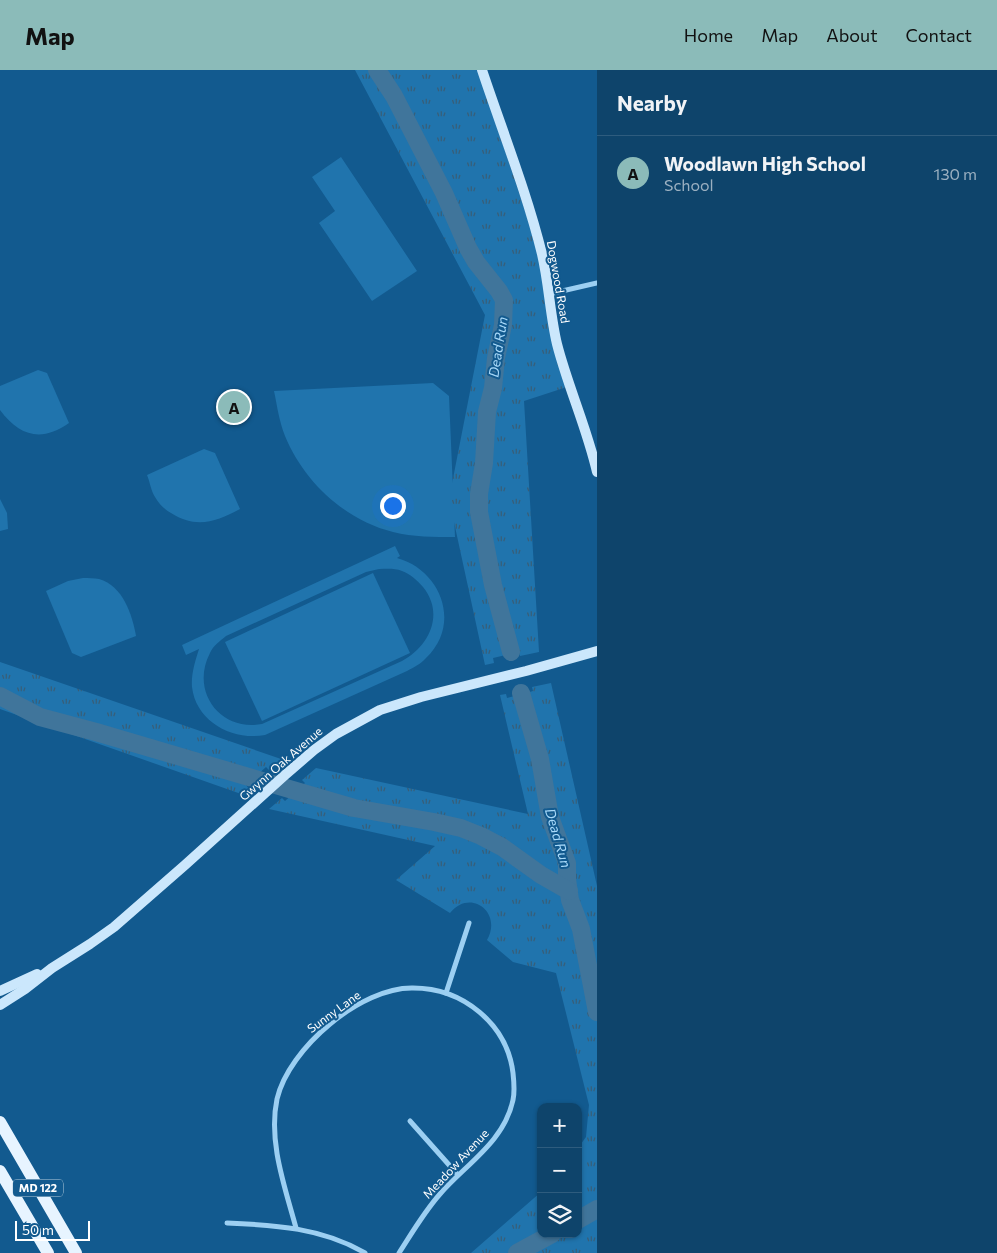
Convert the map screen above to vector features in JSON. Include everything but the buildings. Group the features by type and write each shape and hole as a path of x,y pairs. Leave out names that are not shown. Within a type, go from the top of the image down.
{"main road":[{"name":"MD 122","path":"0,1122 76,1253"},
{"name":"MD 122","path":"0,1171 48,1253"}],"street":[{"name":"Dogwood Road","path":"482,70 534,227 542,255 558,345 597,472"},
{"path":"548,294 597,283"},
{"name":"Gwynn Oak Avenue","path":"0,1005 114,927 284,775 336,734 380,710 421,697 597,651"},
{"path":"446,993 469,923"},
{"name":"Gwynn Oak Avenue","path":"0,992 52,968"},
{"name":"Sunny Lane","path":"296,1228 278,1161 275,1140 277,1099 292,1065 305,1047 319,1033 356,1006 378,994 412,987 446,993"},
{"name":"Meadow Avenue","path":"399,1253 428,1209 458,1175 491,1144 507,1118 513,1099 514,1082 508,1049 500,1034 475,1009 446,993"},
{"path":"410,1121 458,1175"},
{"path":"227,1223 296,1228 320,1234 365,1253"}],"green space":[{"path":"355,70 478,70 542,262 570,386 524,401 539,652 520,656 519,652 493,658 494,663 485,665 449,499 485,315"},
{"path":"341,157 417,271 372,301 319,223 335,211 312,177"},
{"path":"38,370 47,373 69,423 50,433 32,434 15,426 0,410 0,386"},
{"path":"433,383 449,396 455,537 416,536 393,532 359,518 328,497 303,469 293,453 283,430 274,391"},
{"path":"204,449 215,453 240,509 206,522 189,521 171,513 160,504 154,495 147,475"},
{"path":"0,499 7,513 8,529 0,531"},
{"path":"395,546 400,556 397,558 412,564 425,574 435,586 442,600 443,630 437,644 420,664 265,735 241,735 229,732 208,719 195,699 192,687 193,673 199,649 186,655 182,645","holes":["379,569 396,569 408,574 421,584 430,597 433,608 431,629 426,639 412,655 262,724 247,725 233,722 213,706 207,694 204,681 205,667 211,650 226,636 366,572"]},
{"path":"373,573 410,653 262,721 225,642"},
{"path":"83,578 99,579 120,594 129,610 136,636 81,657 72,653 46,591 68,581"},
{"path":"0,662 281,759 269,770 266,767 246,785 249,789 244,795 0,709"},
{"path":"551,683 597,886 597,1253 471,1253 537,1195 537,1238 582,1238 582,1142 586,1137 589,1105 556,973 513,962 487,940 491,930 491,920 488,913 482,907 475,903 466,903 458,906 450,913 396,880 435,846 269,809 282,798 285,801 305,783 302,780 316,768 528,814 500,695 506,694 507,698 533,691 532,687"}],"waterway":[{"name":"Dead Run","path":"377,70 394,96 444,193 468,248 504,300 503,325 496,358 493,388 487,412 479,512 493,585 511,652"},
{"name":"Dead Run","path":"521,693 540,759 550,817 567,863 570,900 581,929 597,1012"},
{"path":"0,696 40,717 354,808 461,828 502,847 541,875 569,891"},
{"name":"Dead Run","path":"582,1218 597,1209"},
{"name":"Dead Run","path":"517,1253 545,1238"}],"place":[{"name":"Woodlawn High School","path":"234,407"}]}
